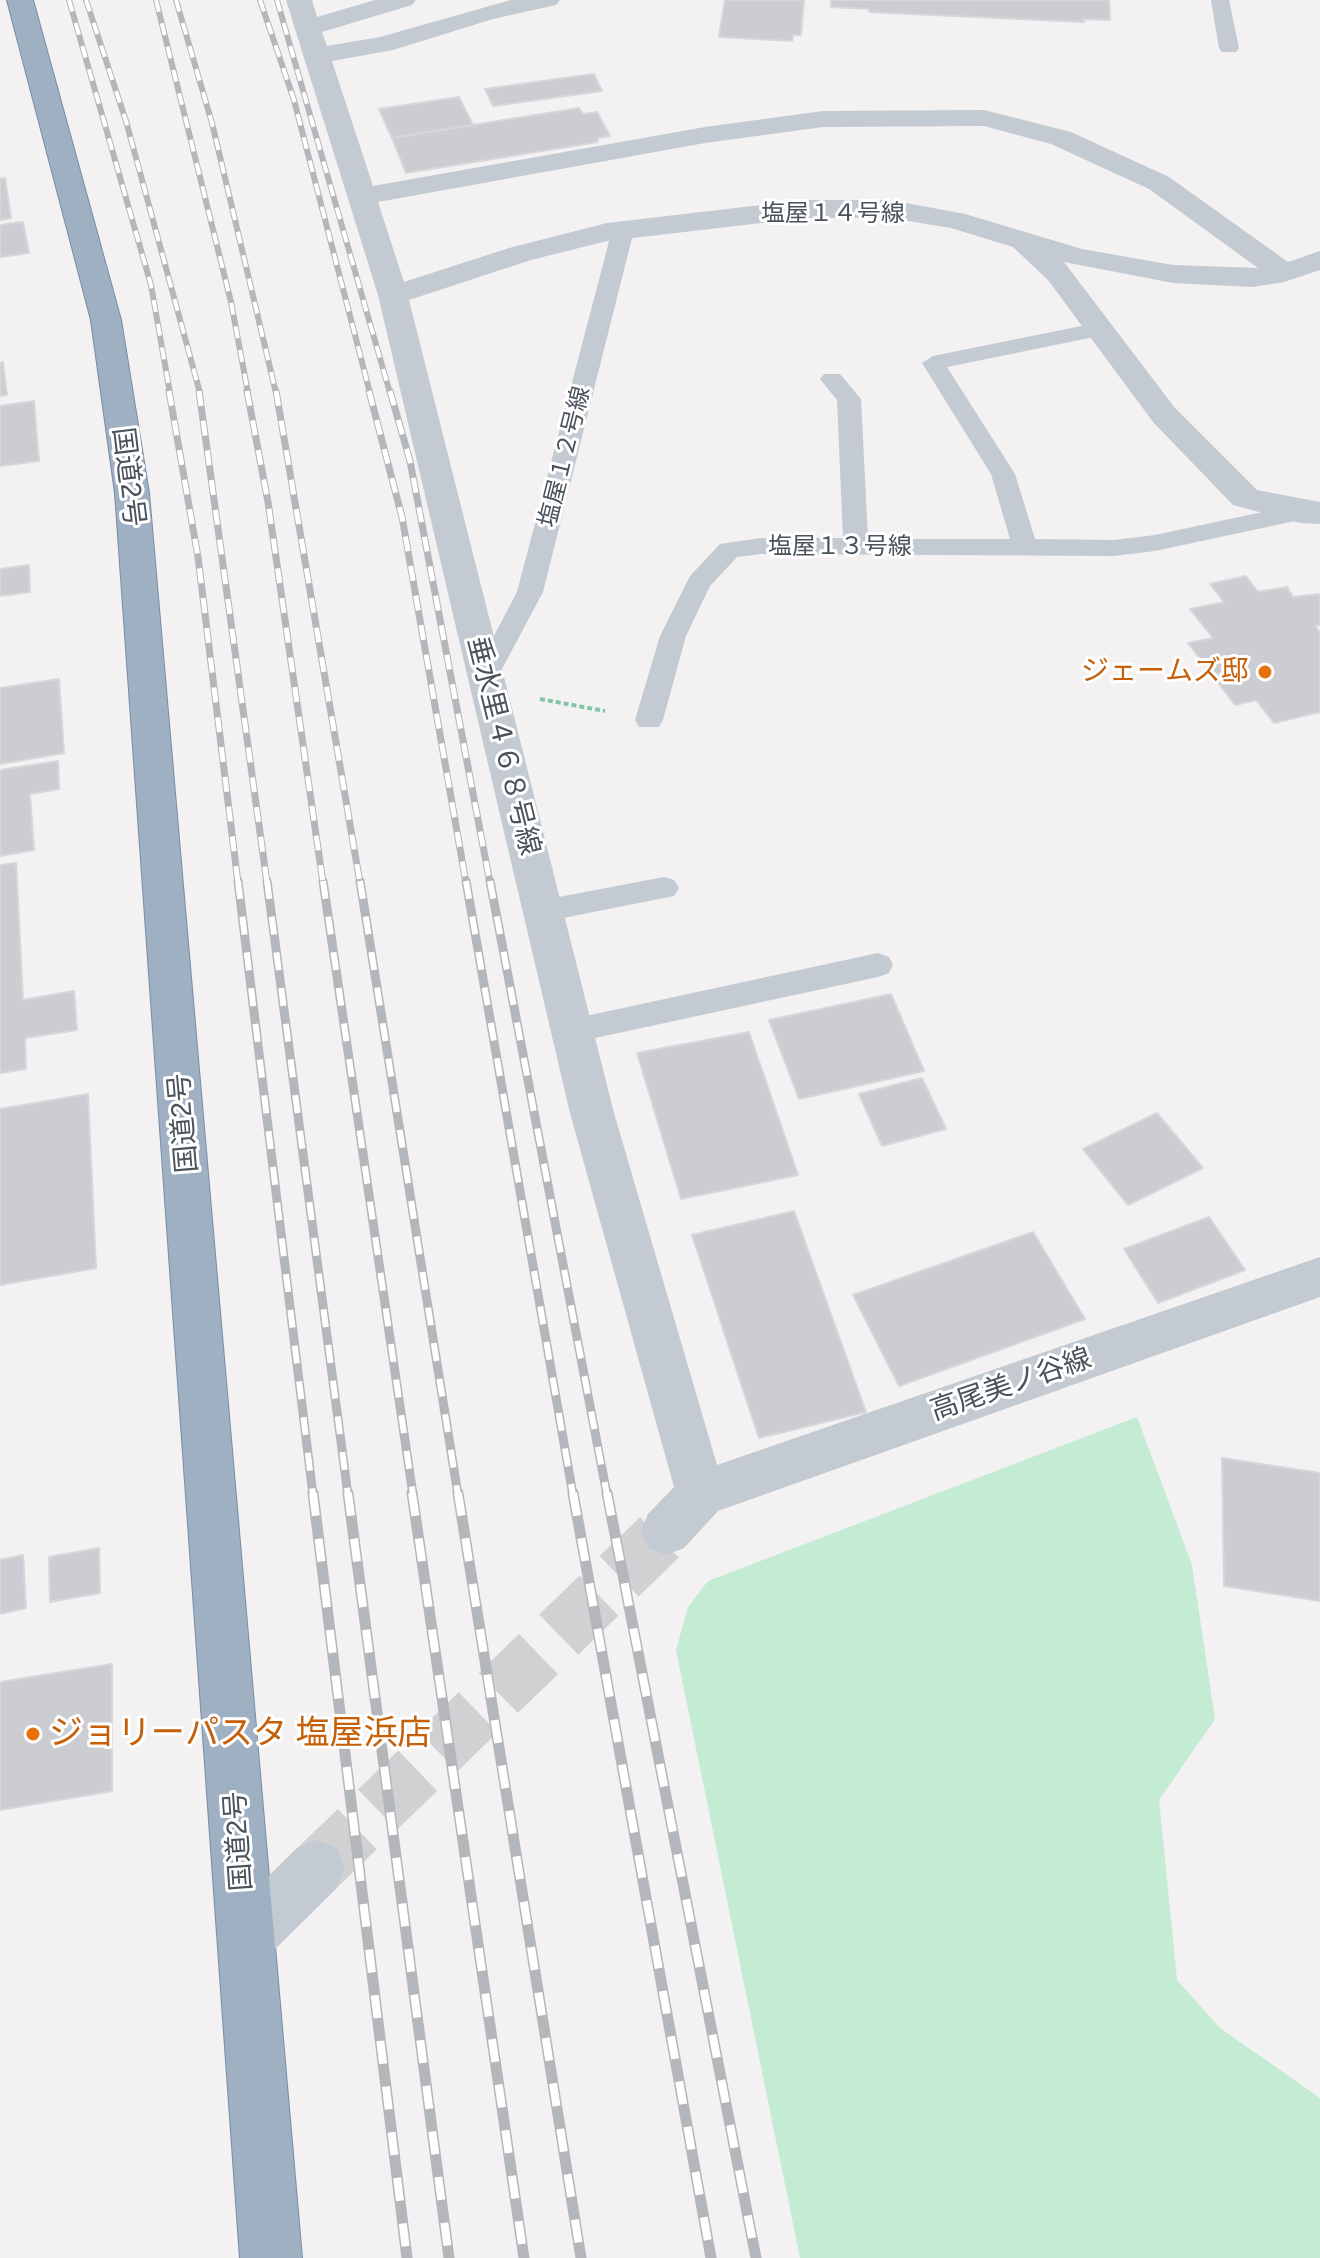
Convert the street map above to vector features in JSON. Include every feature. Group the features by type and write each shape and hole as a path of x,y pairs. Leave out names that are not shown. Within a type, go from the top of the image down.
{"highway":[{"name":"国道2号","path":"20,0 106,320 132,493 185,1133 271,2258"}],"street":[{"path":"307,28 403,0"},
{"path":"307,28 384,44 487,13 547,0"},
{"name":"垂水里４６８号線","path":"307,28 364,196 393,295 572,1031 701,1494"},
{"path":"364,196 705,135 823,119 984,118 1061,138 1159,183 1284,273"},
{"name":"塩屋１４号線","path":"393,295 520,254 623,230 804,209 890,209 955,220 1078,257 1173,274 1252,278 1284,273 1320,260"},
{"path":"1025,242 1059,274 1164,415 1245,498 1310,512"},
{"name":"高尾美ノ谷線","path":"701,1494 1320,1277"},
{"path":"666,1531 701,1494"},
{"path":"246,1938 317,1868"}],"lane":[{"path":"1220,0 1229,48"},
{"name":"塩屋１２号線","path":"488,682 530,592 623,230"},
{"path":"1025,547 1003,474 933,363 1101,329"},
{"path":"832,379 849,399 856,547"},
{"name":"塩屋１３号線","path":"649,720 673,636 699,582 729,550 761,546 1114,548 1155,543 1310,512"},
{"path":"543,911 664,888"},
{"path":"572,1031 878,965"}],"path":[{"path":"488,682 649,720"}],"green space":[{"path":"1137,1417 1192,1565 1215,1719 1159,1800 1177,1980 1220,2028 1320,2098 1320,2258 800,2258 676,1650 688,1607 708,1581"}],"building":[{"path":"725,0 804,0 801,35 793,35 792,41 719,37"},
{"path":"831,0 1109,0 1110,20 1083,19 1084,22 869,12 869,9 831,7"},
{"path":"594,74 602,91 493,106 485,89"},
{"path":"459,97 473,125 392,138 379,109"},
{"path":"579,108 583,114 597,112 610,136 597,138 598,142 406,173 392,138"},
{"path":"5,178 11,218 0,220 0,179"},
{"path":"23,222 29,253 0,257 0,225"},
{"path":"3,362 7,395 0,396 0,363"},
{"path":"34,401 39,461 0,466 0,406"},
{"path":"29,565 30,592 0,596 0,569"},
{"name":"ジェームズ邸","path":"1246,576 1258,592 1287,587 1293,597 1320,594 1320,625 1315,626 1320,633 1320,712 1274,723 1256,700 1235,705 1188,643 1213,638 1190,609 1224,602 1210,584"},
{"path":"59,679 64,753 0,764 0,688"},
{"path":"58,761 59,789 30,794 34,850 0,856 0,770"},
{"path":"16,863 23,1000 74,991 77,1030 25,1038 26,1069 0,1073 0,865"},
{"path":"891,994 924,1071 799,1099 769,1020"},
{"path":"749,1032 798,1175 681,1199 637,1053"},
{"path":"922,1078 946,1129 882,1146 859,1094"},
{"path":"88,1094 96,1268 0,1285 0,1109"},
{"path":"1157,1113 1203,1168 1128,1205 1083,1149"},
{"path":"794,1211 866,1412 759,1438 692,1235"},
{"path":"1209,1217 1245,1270 1158,1303 1124,1249"},
{"path":"1033,1232 1085,1319 899,1386 853,1295"},
{"path":"1222,1458 1320,1473 1320,1601 1224,1586"},
{"path":"99,1548 100,1593 50,1602 49,1557"},
{"path":"23,1555 26,1608 0,1614 0,1560"},
{"path":"112,1664 112,1791 0,1810 0,1682"}],"tunnel":[{"path":"317,1868 666,1531"}],"railway":[{"path":"69,0 151,285 170,393"},
{"path":"86,0 126,121 200,393"},
{"path":"156,0 231,302 248,393"},
{"path":"176,0 212,123 276,393"},
{"path":"260,0 294,100 370,393"},
{"path":"277,0 390,393"},
{"path":"169,391 198,557 238,883"},
{"path":"199,391 267,883"},
{"path":"247,391 268,502 323,883"},
{"path":"276,391 360,883"},
{"path":"369,391 402,517 466,883"},
{"path":"390,391 410,461 490,883"},
{"path":"238,881 313,1495"},
{"path":"267,881 348,1495"},
{"path":"323,881 413,1495"},
{"path":"360,881 458,1495"},
{"path":"466,881 573,1495"},
{"path":"490,881 607,1495"},
{"path":"313,1493 407,2258"},
{"path":"348,1493 449,2258"},
{"path":"412,1493 524,2258"},
{"path":"458,1493 581,2258"},
{"path":"573,1493 711,2258"},
{"path":"607,1493 756,2258"}],"place":[{"name":"ジェームズ邸","path":"1265,672"},
{"name":"ジョリーパスタ 塩屋浜店","path":"33,1734"}]}
